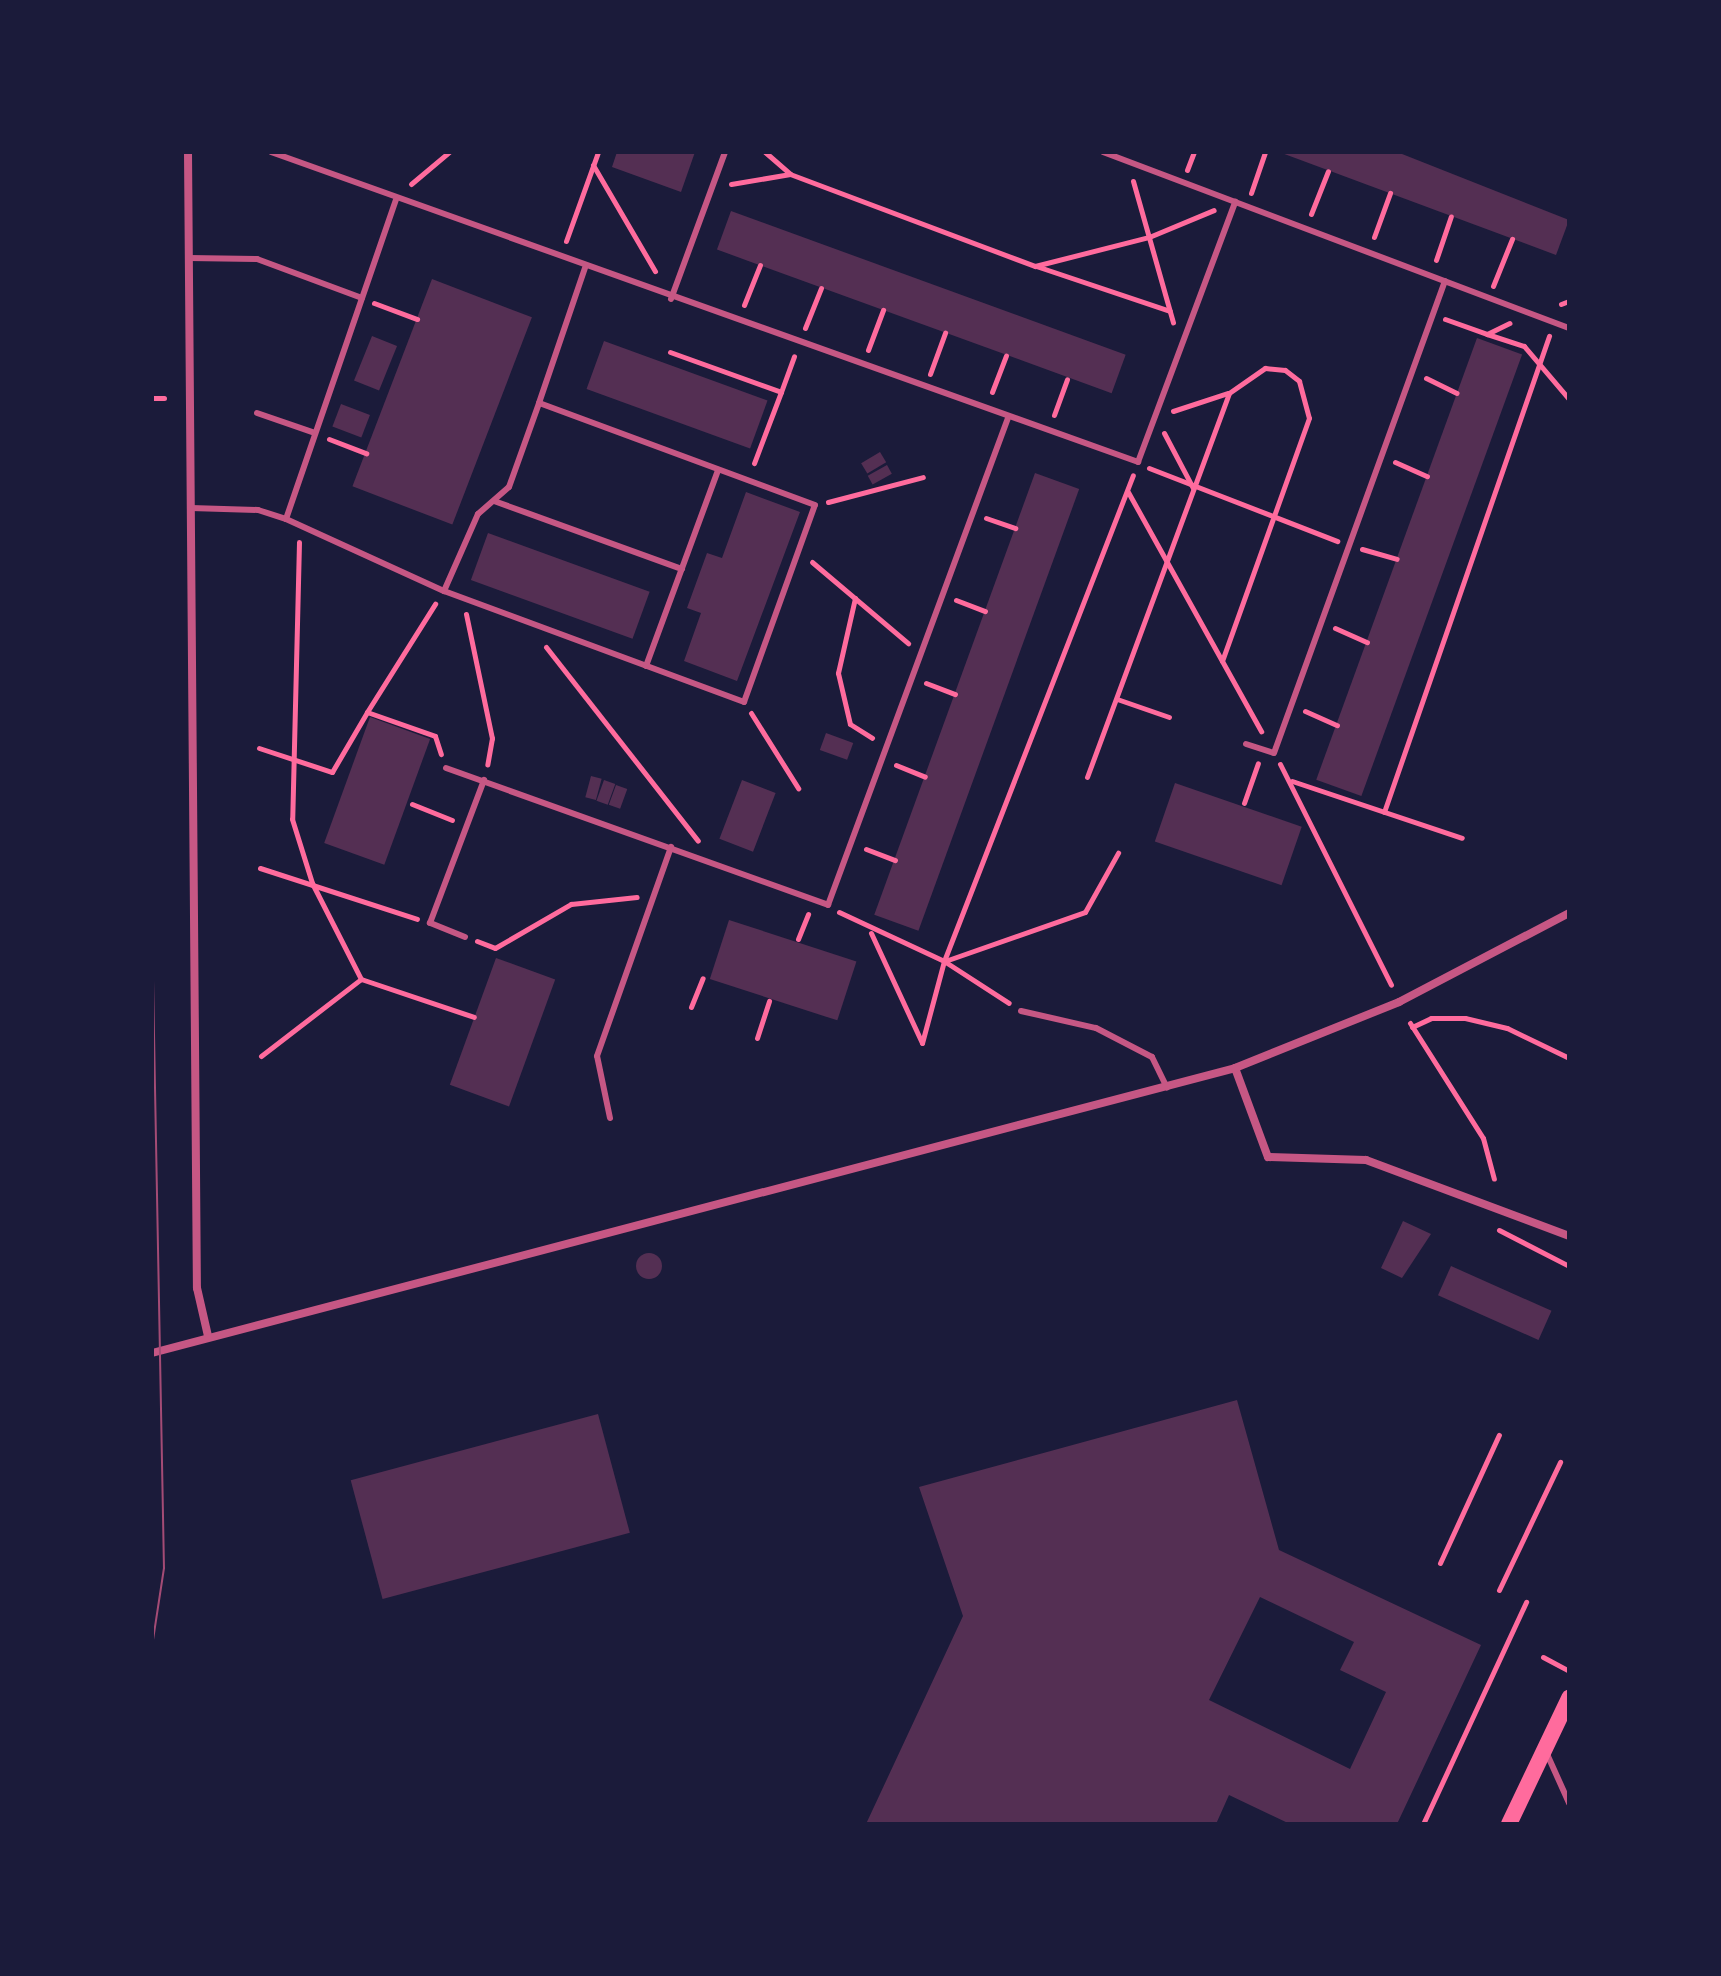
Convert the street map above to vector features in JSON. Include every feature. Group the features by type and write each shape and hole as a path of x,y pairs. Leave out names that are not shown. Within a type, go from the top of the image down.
{"main road":[{"path":"1509,1824 1569,1698"}],"street":[{"path":"188,152 197,1288 208,1336"},
{"path":"152,1353 1235,1068 1399,1002 1569,913"},
{"path":"1235,1068 1268,1157 1366,1160 1569,1236"}],"lane":[{"path":"271,152 671,299 1138,462 1235,202"},
{"path":"671,299 725,152"},
{"path":"1103,152 1569,328"},
{"path":"286,519 396,200"},
{"path":"189,258 257,259 362,298"},
{"path":"444,591 478,514 509,487 585,268"},
{"path":"1246,744 1274,753 1445,281"},
{"path":"191,508 258,510 286,519 444,591 744,702 815,505 539,403"},
{"path":"257,413 315,433"},
{"path":"446,768 828,905 1008,418"},
{"path":"646,666 718,470"},
{"path":"494,501 682,569"},
{"path":"465,937 430,923 484,780"},
{"path":"610,1118 597,1056 671,847"},
{"path":"1021,1011 1110,1035 1152,1057 1167,1088"},
{"path":"1545,1747 1569,1803"}],"path":[{"path":"396,200 449,152"},
{"path":"560,259 598,152"},
{"path":"765,152 790,174 1035,266 1170,311"},
{"path":"1247,206 1265,152"},
{"path":"1127,161 1180,348"},
{"path":"593,165 671,299"},
{"path":"1306,228 1328,171"},
{"path":"709,196 733,183 790,174"},
{"path":"1369,252 1390,193"},
{"path":"1035,266 1149,237 1235,202"},
{"path":"1431,275 1451,216"},
{"path":"1488,298 1512,239"},
{"path":"738,320 760,265"},
{"path":"1561,304 1569,301"},
{"path":"378,305 417,319"},
{"path":"861,366 883,310"},
{"path":"1487,334 1529,313"},
{"path":"1433,315 1524,346 1538,369 1569,399"},
{"path":"1384,812 1553,322"},
{"path":"924,388 945,333"},
{"path":"670,352 781,392 754,463"},
{"path":"986,409 1006,356"},
{"path":"1194,491 1155,416 1229,393 1265,368 1285,370 1307,399 1309,418 1222,661"},
{"path":"1412,372 1457,393"},
{"path":"1047,432 1067,379"},
{"path":"1087,777 1229,393"},
{"path":"152,398 164,398"},
{"path":"328,438 366,453"},
{"path":"1382,456 1427,476"},
{"path":"871,932 922,1043 944,961 1138,462 1194,491 1397,559"},
{"path":"815,505 923,477"},
{"path":"1127,491 1291,781 1391,985"},
{"path":"973,513 1015,528"},
{"path":"299,525 292,819 312,883 361,979 474,1017"},
{"path":"799,551 921,654"},
{"path":"259,748 332,772 444,591"},
{"path":"942,595 985,611"},
{"path":"463,598 492,738 484,780"},
{"path":"855,598 838,673 850,724 886,747"},
{"path":"526,621 716,864"},
{"path":"1321,622 1367,642"},
{"path":"912,678 955,694"},
{"path":"1117,699 1169,717"},
{"path":"744,702 798,788"},
{"path":"1291,705 1337,725"},
{"path":"367,712 435,736 446,768"},
{"path":"1244,803 1262,749"},
{"path":"882,759 925,777"},
{"path":"1291,781 1462,838"},
{"path":"412,804 467,826"},
{"path":"851,843 895,860"},
{"path":"944,961 1085,912 1118,853"},
{"path":"260,868 430,923"},
{"path":"465,937 495,948 571,904 653,899"},
{"path":"798,939 813,900"},
{"path":"828,905 871,932 944,961 1021,1011"},
{"path":"691,1007 703,978"},
{"path":"261,1056 361,979"},
{"path":"757,1038 769,1001"},
{"path":"1494,1179 1483,1138 1411,1025 1431,1018 1465,1018 1507,1028 1569,1058"},
{"path":"1440,1563 1499,1435"},
{"path":"1499,1590 1560,1462"},
{"path":"1423,1824 1526,1602"},
{"path":"1543,1657 1569,1671"}],"building":[{"path":"617,152 695,152 681,192 612,167"},
{"path":"1279,152 1397,152 1569,220 1556,255"},
{"path":"731,211 1126,355 1112,393 717,250"},
{"path":"432,279 532,317 452,525 352,486"},
{"path":"372,336 397,346 379,391 354,381"},
{"path":"1477,338 1522,354 1361,796 1316,780"},
{"path":"604,341 768,401 750,448 587,389"},
{"path":"341,404 370,415 361,438 332,426"},
{"path":"880,452 886,462 867,474 861,463"},
{"path":"887,465 892,474 873,484 868,476"},
{"path":"1035,473 1079,489 918,931 874,915"},
{"path":"746,492 800,512 737,681 684,661 701,613 687,608 707,553 722,558"},
{"path":"488,533 650,592 633,639 471,580"},
{"path":"370,717 430,739 384,865 324,843"},
{"path":"826,733 853,743 847,760 820,750"},
{"path":"591,776 602,779 596,800 585,797"},
{"path":"604,780 615,784 608,805 596,801"},
{"path":"742,780 776,793 753,852 719,839"},
{"path":"1175,783 1302,827 1282,885 1155,842"},
{"path":"616,785 627,789 620,809 609,805"},
{"path":"729,920 856,961 837,1020 710,979"},
{"path":"496,958 555,980 509,1106 450,1085"},
{"path":"1403,1221 1431,1234 1402,1278 1381,1268"},
{"path":"649,1253 658,1257 662,1266 658,1275 649,1279 640,1275 636,1266 640,1257"},
{"path":"1451,1266 1551,1311 1538,1340 1438,1295"},
{"path":"1237,1400 1279,1550 1481,1645 1397,1824 1290,1824 1229,1795 1216,1824 866,1824 963,1616 919,1487","holes":["1260,1597 1354,1642 1340,1670 1386,1692 1350,1769 1209,1700"]},
{"path":"598,1414 630,1533 383,1599 351,1480"}],"tram line":[{"path":"152,927 164,1568 152,1646"}]}
